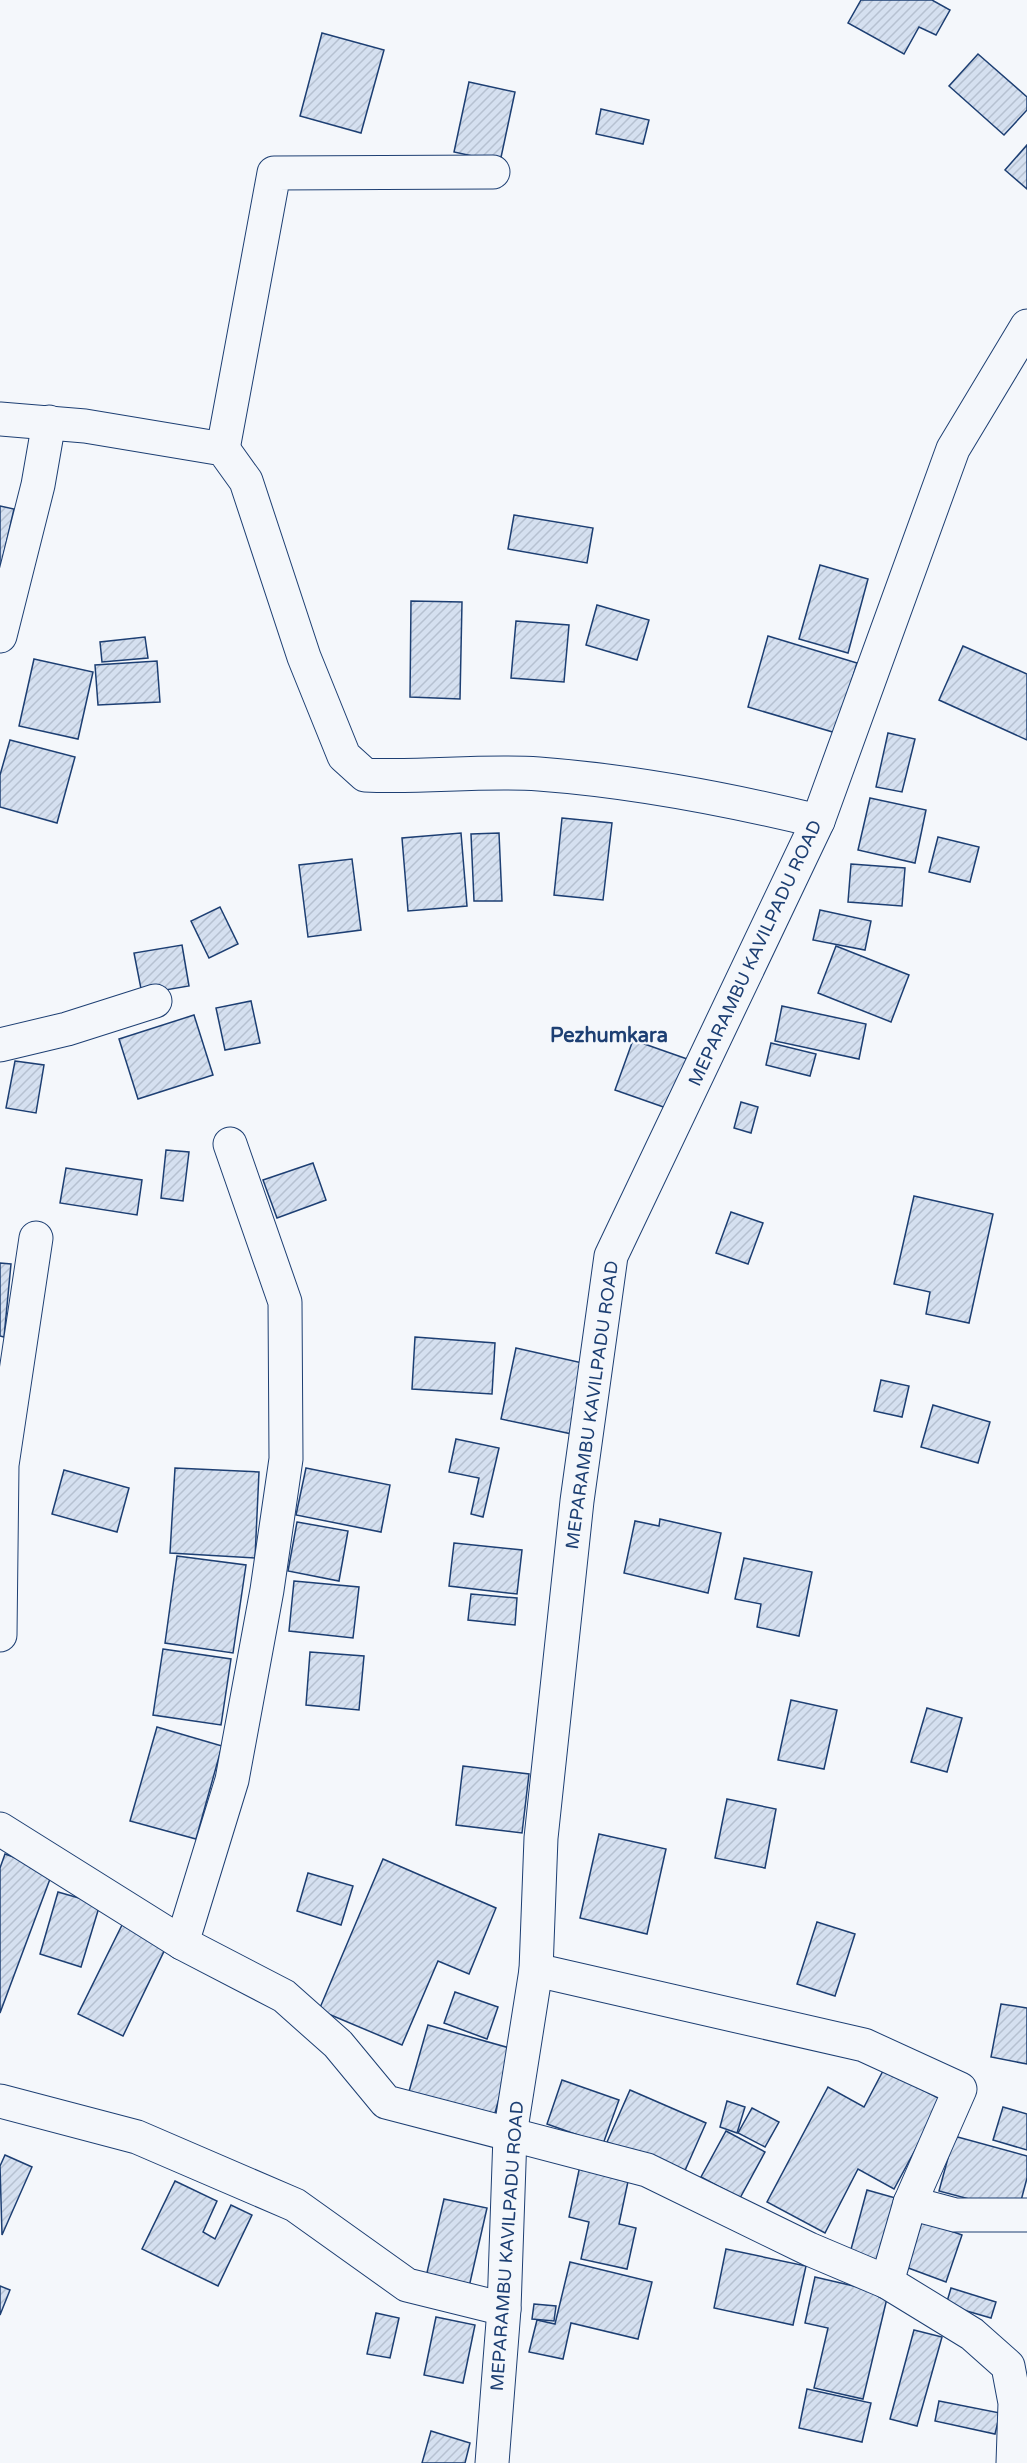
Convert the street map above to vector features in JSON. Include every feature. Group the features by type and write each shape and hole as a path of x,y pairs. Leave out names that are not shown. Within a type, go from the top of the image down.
{"street":[{"path":"223,449 274,173 493,172"},
{"name":"MEPARAMBU KAVILPADU ROAD","path":"492,2463 504,2309 510,2135 536,1970 542,1826 578,1501 611,1256 818,821 953,449 1027,326"},
{"path":"0,419 50,422 155,436 223,449 246,481 304,657 344,756 365,775 538,774 633,785 750,805 818,821"},
{"path":"0,636 38,485 50,422"},
{"path":"0,1045 67,1029 155,1001"},
{"path":"182,1943 232,1780 267,1590 286,1459 285,1302 230,1144"},
{"path":"0,1635 2,1465 36,1238"},
{"path":"0,1829 182,1943 284,1996 338,2044 386,2102 647,2170 809,2249 887,2282 972,2334 1008,2366 1016,2403 1013,2463"},
{"path":"536,1970 864,2045 960,2089 910,2203 887,2282"},
{"path":"0,2101 137,2137 295,2205 407,2285 504,2309"},
{"path":"910,2203 955,2215 1027,2215"}],"building":[{"path":"861,0 932,0 950,10 936,35 919,27 904,54 848,23"},
{"path":"322,33 384,50 361,133 300,116"},
{"path":"978,54 1027,97 1027,110 1004,135 949,86"},
{"path":"469,82 515,92 500,162 454,152"},
{"path":"601,109 649,120 643,144 596,134"},
{"path":"1027,145 1027,189 1005,170"},
{"path":"0,506 14,509 0,570"},
{"path":"514,515 593,528 587,563 508,549"},
{"path":"820,565 868,579 848,653 799,639"},
{"path":"411,601 462,602 460,699 410,697"},
{"path":"597,605 649,620 637,660 586,645"},
{"path":"516,621 569,625 564,682 511,678"},
{"path":"768,636 857,663 836,733 748,707"},
{"path":"145,637 148,658 102,662 100,642"},
{"path":"963,646 1027,674 1027,740 939,700"},
{"path":"34,659 93,672 78,739 19,726"},
{"path":"157,661 160,702 98,705 95,665"},
{"path":"888,733 915,739 902,792 876,787"},
{"path":"10,740 75,757 57,823 0,807 0,775"},
{"path":"870,798 926,810 915,863 858,850"},
{"path":"562,818 612,823 603,900 554,895"},
{"path":"461,833 467,906 408,911 402,838"},
{"path":"499,833 502,901 474,901 471,834"},
{"path":"938,837 979,847 970,882 929,872"},
{"path":"352,859 361,930 308,937 299,865"},
{"path":"851,864 905,868 902,906 848,902"},
{"path":"220,907 238,944 209,958 191,921"},
{"path":"820,910 871,921 865,950 813,940"},
{"path":"182,945 189,986 142,994 134,953"},
{"path":"836,946 909,975 891,1022 818,993"},
{"path":"251,1001 260,1043 225,1050 216,1008"},
{"path":"782,1006 866,1024 859,1059 775,1041"},
{"path":"194,1015 213,1075 138,1099 119,1039"},
{"path":"633,1040 690,1060 672,1110 615,1090"},
{"path":"771,1043 816,1054 810,1076 766,1065"},
{"path":"15,1061 44,1065 36,1113 6,1108"},
{"path":"741,1102 758,1107 751,1133 734,1128"},
{"path":"166,1150 189,1152 183,1201 161,1198"},
{"path":"313,1163 326,1200 277,1218 263,1180"},
{"path":"66,1168 142,1180 137,1215 60,1203"},
{"path":"914,1196 993,1214 969,1323 926,1314 930,1292 894,1284"},
{"path":"731,1212 763,1223 748,1264 716,1253"},
{"path":"0,1263 11,1264 4,1337 0,1336"},
{"path":"415,1337 495,1343 492,1394 412,1389"},
{"path":"516,1348 587,1364 572,1434 501,1419"},
{"path":"881,1380 909,1386 902,1417 874,1411"},
{"path":"933,1405 990,1422 978,1463 921,1447"},
{"path":"456,1439 499,1448 483,1517 471,1514 479,1478 449,1472"},
{"path":"175,1468 259,1472 255,1558 170,1553"},
{"path":"306,1468 390,1485 381,1532 296,1515"},
{"path":"64,1470 129,1488 117,1532 52,1514"},
{"path":"660,1519 721,1533 708,1593 624,1573 635,1521 659,1526"},
{"path":"297,1522 348,1531 339,1581 288,1571"},
{"path":"454,1543 522,1550 517,1594 449,1586"},
{"path":"177,1556 246,1565 233,1653 165,1643"},
{"path":"744,1558 812,1572 799,1636 757,1627 761,1604 735,1599"},
{"path":"294,1581 359,1587 353,1638 289,1631"},
{"path":"471,1594 517,1598 515,1625 468,1620"},
{"path":"163,1649 231,1659 221,1725 153,1715"},
{"path":"310,1652 364,1656 359,1710 306,1705"},
{"path":"791,1700 837,1710 824,1769 778,1760"},
{"path":"927,1708 962,1718 947,1772 911,1762"},
{"path":"157,1727 222,1746 196,1839 130,1821"},
{"path":"463,1766 529,1774 522,1833 456,1825"},
{"path":"727,1799 776,1809 765,1868 715,1858"},
{"path":"599,1834 666,1849 647,1934 580,1918"},
{"path":"5,1854 53,1871 0,2013 0,1868"},
{"path":"383,1859 496,1908 469,1974 438,1961 402,2045 319,2010"},
{"path":"308,1873 353,1886 341,1925 297,1911"},
{"path":"58,1892 100,1904 81,1967 40,1954"},
{"path":"124,1921 168,1943 123,2036 78,2014"},
{"path":"817,1922 855,1934 835,1996 797,1984"},
{"path":"455,1992 498,2007 487,2039 444,2023"},
{"path":"1001,2004 1027,2008 1027,2064 991,2057"},
{"path":"428,2025 513,2049 493,2120 408,2095"},
{"path":"884,2069 942,2100 894,2189 858,2169 825,2233 767,2202 828,2087 864,2107"},
{"path":"562,2080 619,2100 603,2144 547,2124"},
{"path":"630,2090 706,2123 683,2175 607,2142"},
{"path":"727,2101 745,2107 737,2133 720,2127"},
{"path":"1003,2107 1027,2114 1027,2150 993,2140"},
{"path":"752,2108 779,2122 765,2147 738,2133"},
{"path":"726,2131 765,2152 740,2198 701,2177"},
{"path":"954,2136 1027,2156 1027,2178 1018,2212 939,2191"},
{"path":"5,2155 32,2167 2,2235 0,2166"},
{"path":"581,2161 630,2172 619,2224 636,2228 627,2269 581,2259 589,2222 569,2217"},
{"path":"175,2181 217,2201 203,2232 215,2239 231,2205 252,2215 218,2286 142,2249"},
{"path":"867,2190 899,2199 882,2262 850,2253"},
{"path":"444,2199 487,2208 469,2287 426,2277"},
{"path":"920,2220 962,2235 946,2282 903,2266"},
{"path":"726,2249 806,2266 793,2325 714,2308"},
{"path":"570,2262 652,2282 638,2339 571,2323 563,2359 529,2352 537,2320 555,2324"},
{"path":"815,2277 888,2294 863,2399 814,2388 828,2328 805,2323"},
{"path":"0,2286 10,2290 0,2315"},
{"path":"951,2288 996,2302 991,2318 946,2305"},
{"path":"534,2304 556,2306 554,2321 532,2319"},
{"path":"376,2313 399,2318 390,2358 367,2354"},
{"path":"436,2317 475,2325 463,2383 424,2375"},
{"path":"914,2330 942,2337 917,2426 890,2419"},
{"path":"807,2389 871,2403 862,2442 799,2428"},
{"path":"939,2401 1000,2413 995,2434 935,2421"},
{"path":"431,2431 470,2443 465,2463 422,2463"}],"district":[{"name":"Pezhumkara","path":"609,1036"}]}
